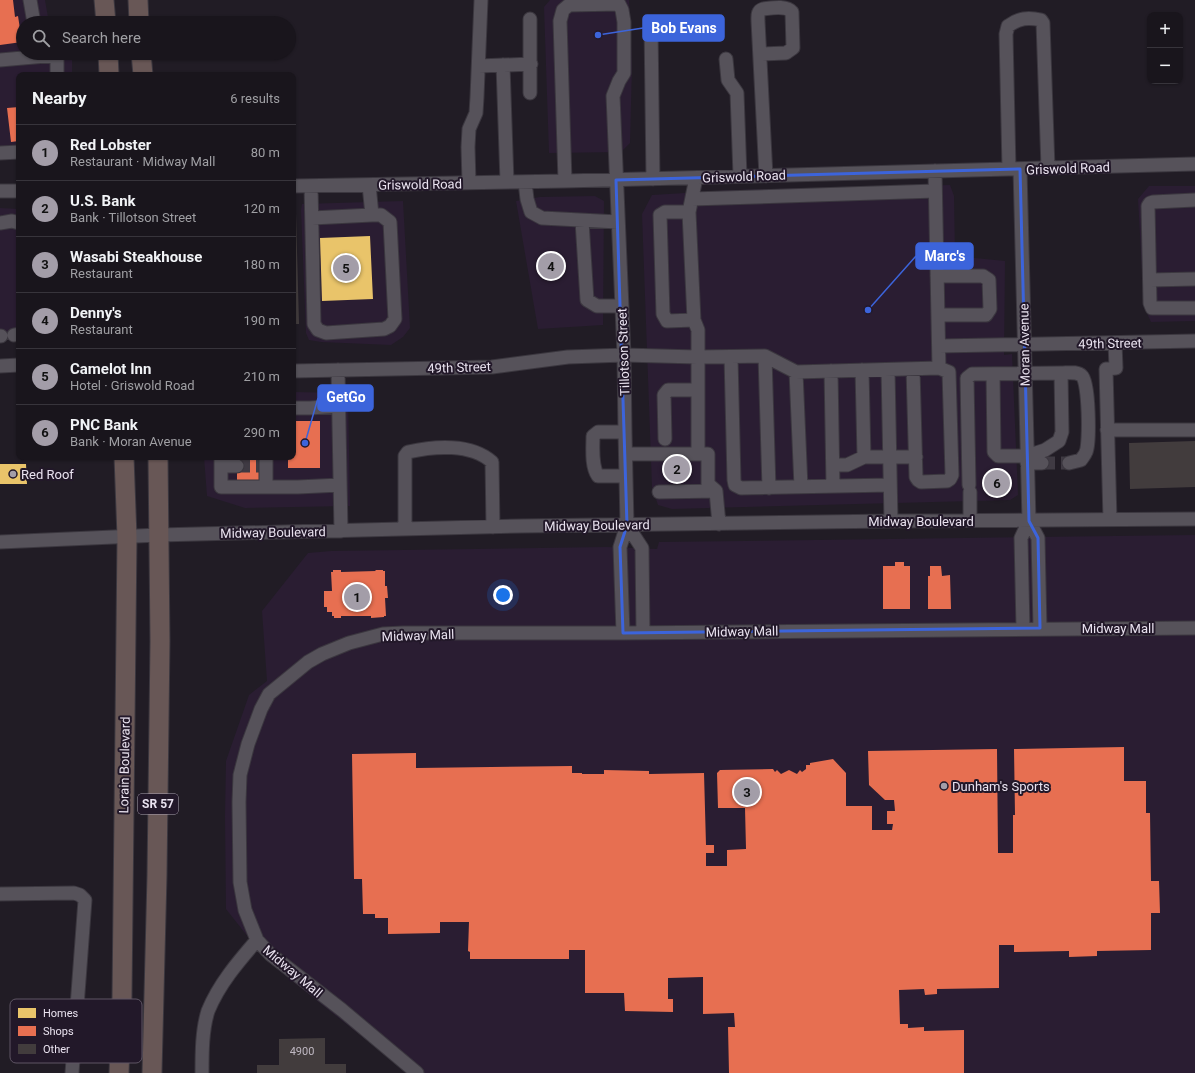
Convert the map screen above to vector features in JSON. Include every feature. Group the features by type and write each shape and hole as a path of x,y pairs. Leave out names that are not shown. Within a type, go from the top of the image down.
{"highway":[{"path":"104,0 105,16"},
{"path":"138,0 139,16"},
{"path":"108,60 109,72"},
{"path":"142,60 143,72"},
{"name":"Lorain Boulevard","path":"122,999 127,537 124,460"},
{"name":"SR 57","path":"152,1073 158,875 160,641 158,460"},
{"name":"Lorain Boulevard","path":"119,1063 119,1073"}],"street":[{"path":"30,0 33,16"},
{"path":"469,183 469,129 476,113 481,0"},
{"name":"Tillotson Street","path":"564,181 560,21 563,10 569,5 619,4 622,10 624,22 624,73 613,96 626,432 627,525 620,547 623,633"},
{"name":"Moran Avenue","path":"1040,628 1038,538 1029,521 1024,345 1006,34 1008,26 1016,20 1025,18 1034,18 1041,20 1043,23 1048,168"},
{"path":"530,19 530,93"},
{"path":"651,25 653,179"},
{"path":"760,54 766,176"},
{"path":"0,60 16,58"},
{"path":"726,59 728,80 737,93 740,176"},
{"path":"57,60 57,72"},
{"path":"478,66 531,64"},
{"path":"503,65 507,182"},
{"path":"0,153 16,152"},
{"name":"Griswold Road","path":"296,186 616,180 1195,164"},
{"path":"935,171 939,368"},
{"path":"696,178 691,205 694,320 698,330 698,454"},
{"path":"525,182 527,199 532,212 542,218 618,222"},
{"path":"369,185 372,215"},
{"path":"311,186 314,324 318,330 326,333 384,329 390,326 395,319 390,222 381,215 312,218"},
{"path":"0,191 16,191"},
{"path":"694,320 668,320 663,314 660,215 665,212 691,205 935,191"},
{"path":"1195,200 1153,202 1148,206 1150,303 1152,308 1195,308"},
{"path":"0,223 12,221 16,222"},
{"path":"582,221 587,300 597,306 622,306"},
{"path":"937,276 983,276 989,280 990,309 986,315 938,315"},
{"path":"1150,280 1195,278"},
{"name":"49th Street","path":"939,346 1195,341"},
{"path":"1110,520 1106,369 1116,368 1115,342"},
{"name":"49th Street","path":"296,371 492,367 568,357 624,355 697,357 765,356"},
{"path":"769,488 765,356 796,372 939,368 949,372 952,475 950,479 947,481 921,482 916,477 913,369"},
{"path":"731,357 734,480 736,485 741,488 890,485"},
{"path":"0,366 16,365"},
{"path":"338,370 340,406 341,531"},
{"path":"862,370 864,457"},
{"path":"888,370 891,521"},
{"path":"831,371 833,486"},
{"path":"796,372 801,487"},
{"path":"1027,460 1059,441 1062,432 1061,373"},
{"path":"970,521 967,378 972,374 1074,373 1082,375 1085,379 1086,387 1088,435 1086,452 1081,460 1069,463"},
{"path":"993,374 994,452 998,456 1042,463"},
{"path":"665,439 664,395 668,390 697,390"},
{"path":"296,408 340,406"},
{"path":"1108,430 1195,430"},
{"path":"626,432 598,432 593,436 594,470 598,476 626,476"},
{"path":"406,529 405,456 408,452 424,448 454,448 471,451 485,456 492,462 493,527"},
{"path":"626,454 708,454 708,484 716,491 719,524"},
{"path":"833,465 848,465 864,457 916,457"},
{"path":"237,466 221,461 221,487 298,487 340,485"},
{"path":"264,463 266,487"},
{"path":"659,492 716,491"},
{"name":"Midway Boulevard","path":"0,542 159,535 493,527 891,521 1195,519"},
{"name":"Moran Avenue","path":"1023,628 1021,538 1029,521"},
{"path":"627,525 642,548 643,633"},
{"name":"Midway Mall","path":"417,1073 342,1010 270,954 257,940 245,910 240,889 240,775 248,744 261,709 269,694 273,689 308,662 349,642 383,634 404,633 643,633 1023,628 1195,628"},
{"path":"0,894 74,893 83,897 86,903 78,999"},
{"path":"202,1073 205,1030 208,1012 219,988 233,968 257,940"},
{"path":"72,1073 73,1063"}],"highlighted area":[{"path":"1020,169 1029,521 1038,538 1040,628 623,633 620,547 627,525 616,180"}],"shaded area":[{"path":"0,0 45,0 48,16 16,16 16,60 72,60 72,72 16,72 16,153 0,155"},
{"path":"550,0 629,0 632,66 630,143 621,152 549,153 544,7"},
{"path":"950,185 954,196 955,256 1005,261 1004,355 1012,354 1018,495 1010,500 672,509 658,505 652,487 642,214 652,195 734,190"},
{"path":"1149,186 1195,186 1195,321 1151,322 1144,307 1138,199"},
{"path":"595,196 604,201 603,325 538,329 516,201 540,197"},
{"path":"403,201 410,328 403,337 391,345 321,342 309,340 306,333 302,204"},
{"path":"0,208 16,209 16,340 0,340"},
{"path":"296,392 348,393 350,506 245,508 207,496 204,460 296,460"},
{"path":"1195,535 1195,1073 408,1073 267,961 226,909 226,761 249,695 267,681 262,611 308,553 331,551 606,547 657,549 659,542"}],"building: Homes":[{"path":"370,236 373,299 322,301 320,238"},
{"name":"Red Roof","path":"0,464 26,464 27,484 0,484"}],"building: Shops":[{"path":"0,0 13,0 16,17 16,43 0,45"},
{"path":"16,107 16,141 11,142 7,108"},
{"path":"296,421 320,421 320,468 288,468 288,460 296,460"},
{"path":"237,460 259,460 259,482 237,482"},
{"path":"895,562 904,562 904,566 910,566 910,609 883,609 883,566 895,566"},
{"path":"930,566 941,566 942,576 950,575 951,609 928,609 928,576 930,576"},
{"path":"333,570 341,570 341,572 376,571 375,570 385,571 385,586 387,586 388,598 385,598 386,616 371,618 371,616 341,616 341,618 334,618 334,616 332,616 332,612 327,612 327,607 324,607 324,591 332,591 331,572 333,572"},
{"path":"1124,747 1124,781 1146,781 1146,813 1150,813 1151,881 1159,881 1160,913 1151,913 1151,950 1097,951 1097,956 1069,957 1069,951 1014,952 1014,945 999,945 999,988 937,989 937,994 925,995 924,989 899,990 900,1024 908,1024 908,1028 924,1027 924,1031 964,1030 964,1073 729,1073 728,1027 735,1027 734,1013 703,1014 703,977 668,978 668,999 673,999 673,1012 625,1011 624,993 585,993 585,950 569,950 569,959 470,959 470,952 468,951 469,922 440,922 440,933 388,934 388,918 375,918 375,914 363,914 362,879 354,879 352,754 416,753 416,768 572,766 572,773 582,774 604,774 604,770 649,771 649,774 704,773 706,845 714,845 714,853 706,853 706,866 727,866 727,850 746,849 745,808 718,808 717,773 720,770 773,769 775,772 777,770 781,774 789,770 797,774 800,770 802,772 806,769 806,765 810,765 810,763 833,759 846,773 846,806 872,806 872,830 892,830 893,824 887,824 887,811 895,811 894,800 885,800 869,785 868,751 997,749 998,853 1013,853 1013,815 1015,815 1014,749"}],"building: Other":[{"path":"296,213 299,324 296,324"},
{"path":"1195,441 1195,487 1130,489 1129,443"},
{"path":"325,1038 325,1064 346,1064 346,1073 257,1073 257,1065 279,1065 279,1039"}],"tunnel":[{"path":"1042,463 1069,463"},
{"path":"237,466 259,466"}],"place":[{"name":"Bob Evans","path":"598,35"},
{"name":"Denny's","path":"551,266"},
{"name":"Camelot Inn","path":"346,268"},
{"name":"Marc's","path":"868,310"},
{"name":"GetGo","path":"305,443"},
{"name":"U.S. Bank","path":"677,469"},
{"name":"Red Roof","path":"13,474"},
{"name":"PNC Bank","path":"997,483"},
{"name":"Red Lobster","path":"357,597"},
{"name":"Dunham's Sports","path":"944,786"},
{"name":"Wasabi Steakhouse","path":"747,792"}]}
